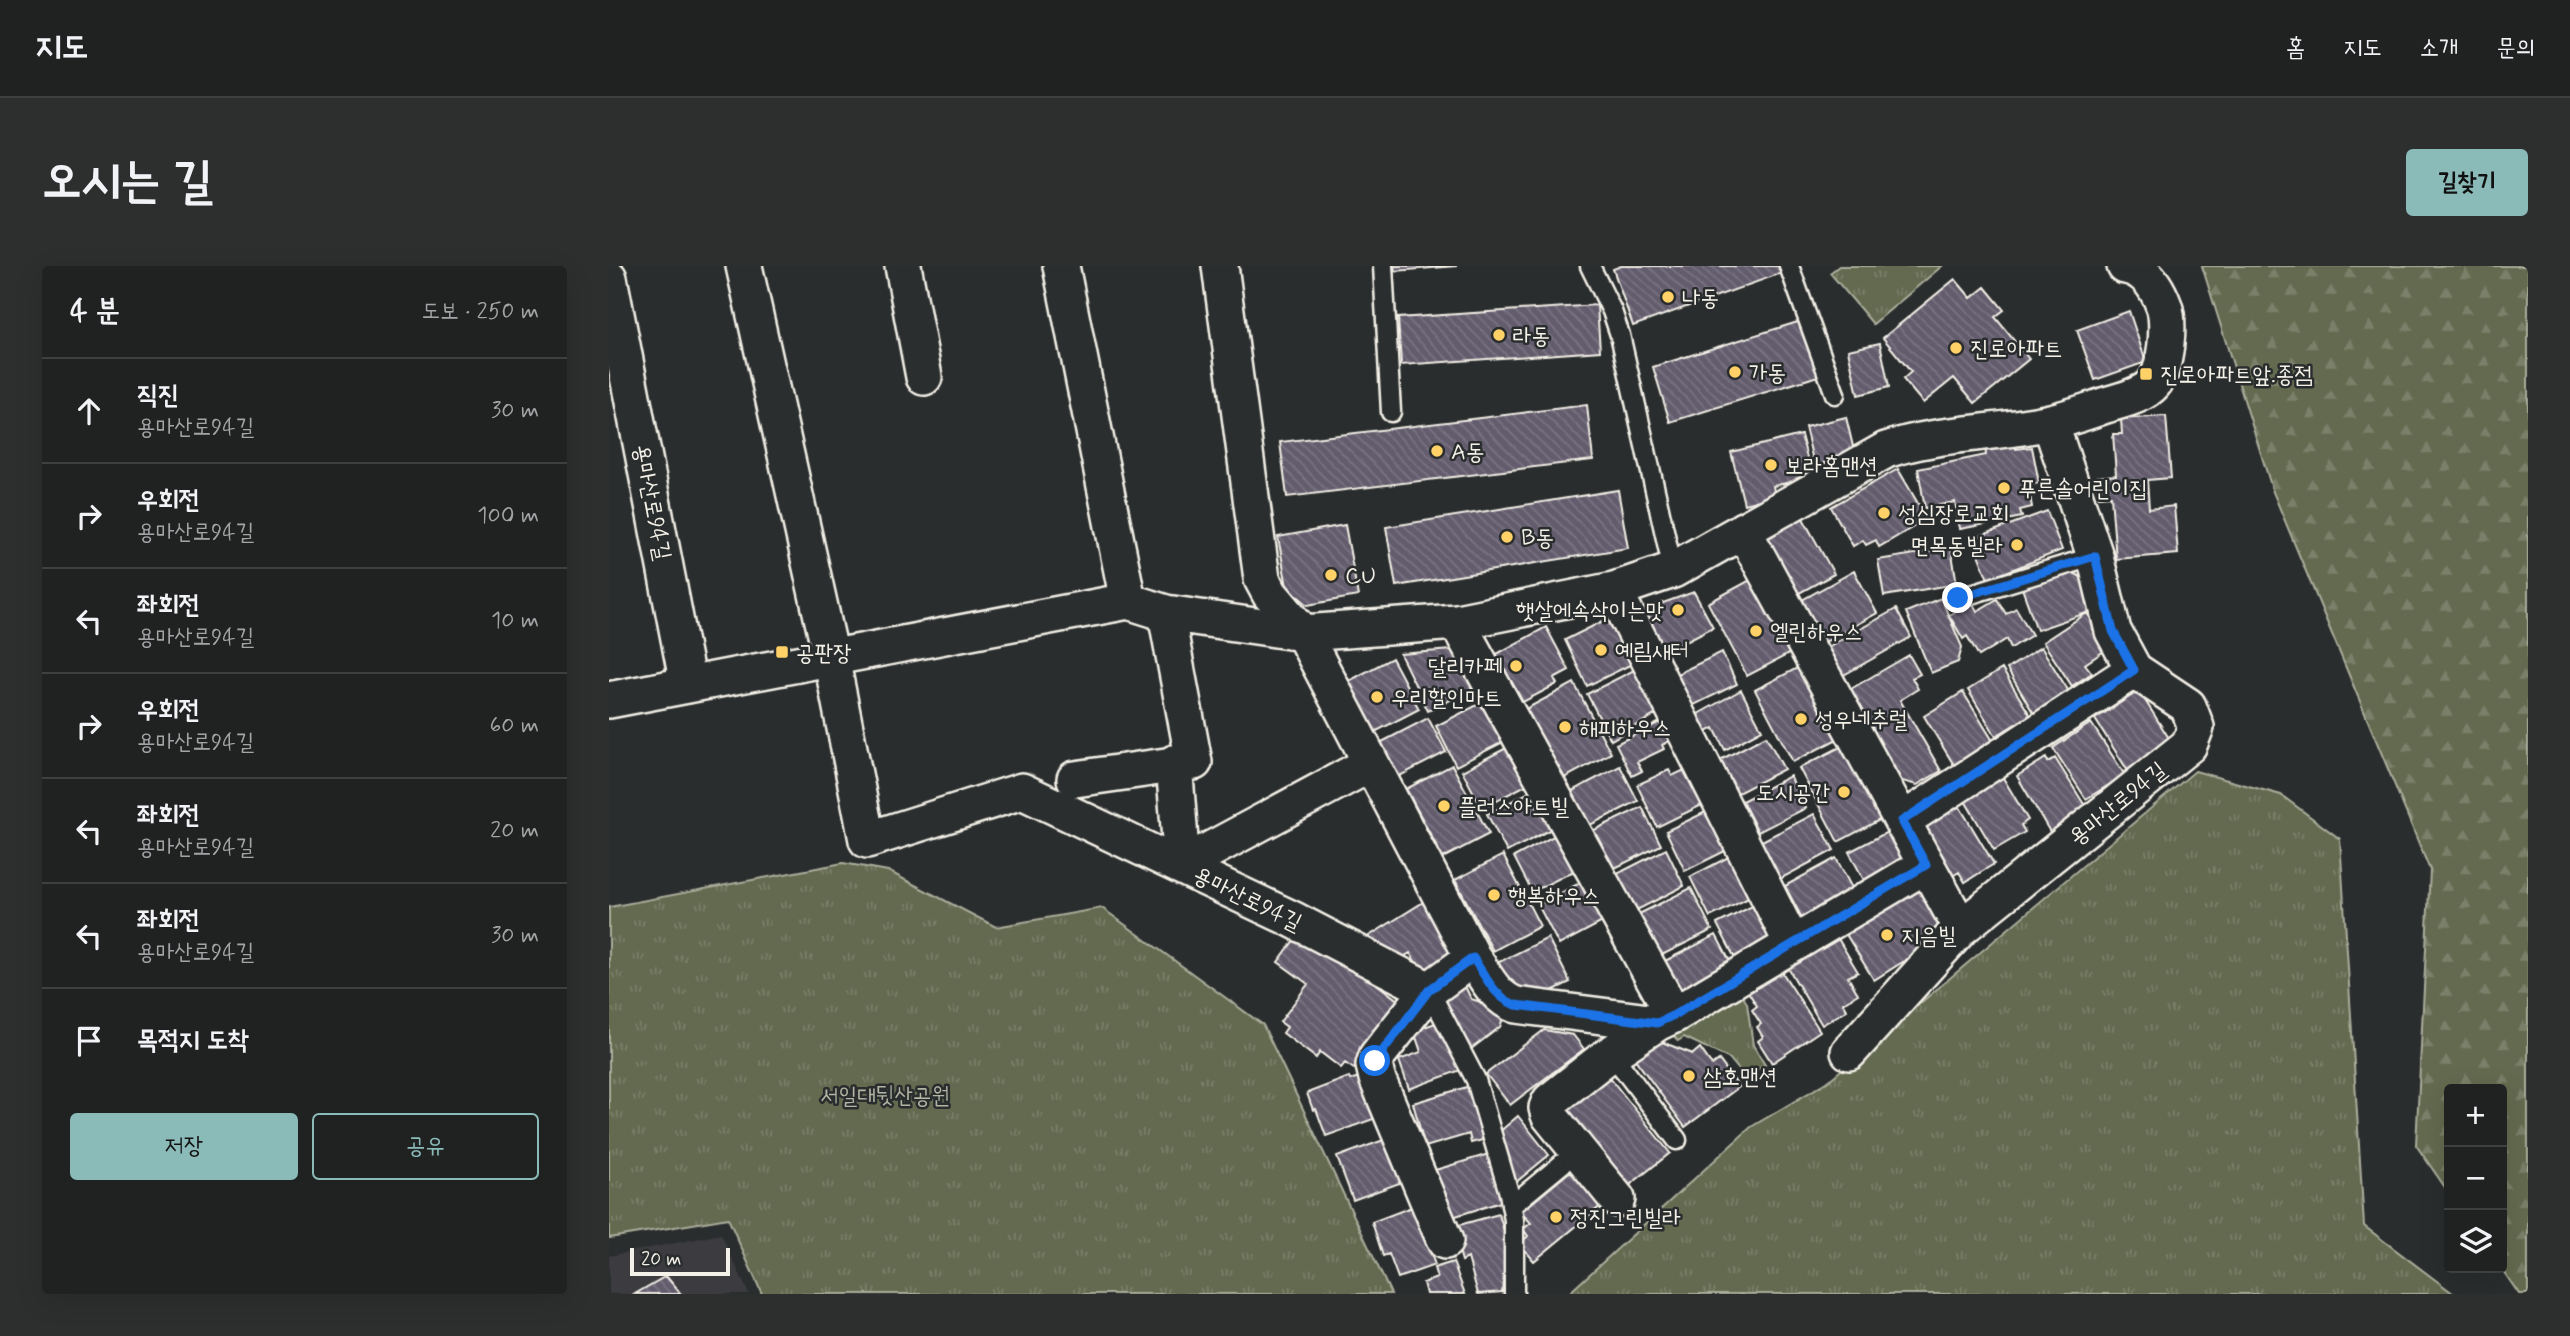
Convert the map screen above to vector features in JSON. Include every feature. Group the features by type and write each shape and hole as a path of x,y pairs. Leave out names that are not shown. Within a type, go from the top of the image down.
{"street":[{"path":"744,266 831,657 867,839 1023,791 1181,865 1174,764"},
{"path":"902,266 924,377"},
{"path":"1061,266 1128,601"},
{"path":"1220,266 1262,579 1269,594 1303,633 1473,958 1495,991 1504,1000 1516,1005 1666,1019"},
{"path":"609,700 1128,601 1166,613 1303,633 1457,622 1614,590 1673,570 1886,450 1909,442 2050,422 2141,393 2154,384 2163,371 2165,310 2159,292 2146,275 2125,266"},
{"name":"용마산로94길","path":"609,278 688,685"},
{"name":"용마산로94길","path":"1849,1052 1961,928 2189,745 2196,727 2188,706 2134,670 2113,631 2095,556 2050,422"},
{"path":"1743,530 1961,928"},
{"path":"1614,590 1793,943"},
{"path":"1075,779 1194,762 1166,613"},
{"path":"1457,622 1666,1019"},
{"path":"1902,821 2134,670"},
{"name":"용마산로94길","path":"1181,865 1370,764"},
{"name":"용마산로94길","path":"1181,865 1429,990"},
{"path":"1617,1199 1549,1115 1549,1101 1612,1054 1666,1019 1926,865"},
{"path":"1445,1241 1374,1065 1377,1056 1429,990 1473,958"}],"lane":[{"path":"1383,266 1391,412"},
{"path":"1590,266 1612,311 1623,345 1673,570"},
{"path":"1789,266 1835,394"},
{"path":"1958,598 2095,556"},
{"path":"1429,990 1476,1080 1511,1206 1515,1240 1514,1294"},
{"path":"1612,1054 1677,1140"},
{"path":"1511,1206 1563,1163"}],"shaded area":[{"path":"721,1234 749,1294 609,1294 609,1256"}],"green space":[{"path":"1839,266 1942,266 1873,324 1830,273"},
{"path":"2202,266 2528,266 2528,1294 2519,1294 2504,1273 2507,1273 2507,1084 2444,1084 2444,1186 2416,1145 2430,870 2273,492"},
{"path":"2195,771 2281,795 2340,839 2364,1226 2454,1294 1568,1294 1751,1127 1827,1082"},
{"name":"서일대뒷산공원","path":"843,863 888,871 996,927 1102,908 1263,1025 1391,1294 762,1294 728,1218 609,1238 609,907"},
{"path":"1739,991 1747,1003 1753,1045 1765,1065 1745,1077 1730,1059 1684,1037 1678,1041 1670,1031"}],"building":[{"path":"1394,266 1457,266 1395,271"},
{"name":"나동","path":"1621,266 1788,266 1790,270 1633,326 1613,269"},
{"name":"진로아파트","path":"1955,279 1971,298 1985,287 2004,310 1995,317 2029,359 1975,403 1954,378 1923,403 1903,379 1911,372 1883,338"},
{"name":"라동","path":"1597,305 1600,351 1401,365 1398,318"},
{"path":"2129,311 2146,362 2095,380 2077,330"},
{"name":"가동","path":"1801,321 1818,376 1670,422 1653,367"},
{"path":"1880,343 1889,387 1858,395 1848,350"},
{"name":"A동","path":"1587,405 1593,460 1287,497 1280,442"},
{"path":"2166,416 2171,478 2147,480 2149,509 2174,506 2178,554 2116,559 2111,496 2099,497 2097,477 2116,475 2113,434 2122,434 2121,419"},
{"path":"1846,417 1855,455 1831,460 1834,469 1816,473 1805,427"},
{"name":"보라홈맨션","path":"1801,435 1812,477 1773,486 1775,496 1744,504 1731,452"},
{"path":"2015,442 2016,449 2032,447 2039,483 2028,485 2032,507 2020,510 2022,517 1960,529 1955,502 1925,508 1918,469 1986,455 1985,447"},
{"path":"1898,469 1927,519 1879,547 1876,540 1866,545 1863,540 1853,546 1831,507"},
{"name":"B동","path":"1618,490 1628,548 1396,586 1386,527"},
{"name":"면목동빌라","path":"2047,511 2062,550 1988,579 1972,539"},
{"path":"1800,513 1834,574 1792,597 1759,537"},
{"path":"1345,525 1358,596 1308,605 1287,587 1278,537"},
{"path":"1951,548 1957,584 1884,596 1878,560"},
{"path":"1854,571 1877,613 1818,646 1795,604"},
{"path":"2070,571 2084,579 2095,610 2037,630 2022,588"},
{"name":"엘린하우스","path":"1754,578 1798,649 1747,676 1708,603"},
{"path":"1694,592 1713,627 1663,653 1640,611"},
{"path":"1941,598 1962,647 1958,662 1931,673 1906,612"},
{"path":"1997,599 2006,614 2016,608 2032,635 2011,648 2007,639 1979,656 1967,636 1963,639 1949,615 1972,602 1977,611"},
{"path":"1896,609 1911,637 1842,676 1826,648"},
{"path":"2087,613 2110,647 2085,664 2092,673 2072,686 2043,642"},
{"name":"예림새터","path":"1615,615 1638,661 1587,686 1565,640"},
{"path":"1546,627 1569,670 1554,678 1557,684 1521,703 1495,655"},
{"path":"2041,647 2071,695 2036,717 2007,669"},
{"path":"1465,649 1483,684 1428,711 1400,654"},
{"path":"1722,652 1737,684 1692,706 1686,692 1682,695 1673,676"},
{"path":"1909,655 1920,674 1912,678 1918,689 1900,700 1941,771 1917,785 1902,781 1849,690"},
{"path":"1392,658 1419,709 1373,733 1347,682"},
{"name":"성우네추럴","path":"1803,665 1841,737 1793,762 1755,690"},
{"path":"1636,669 1658,713 1611,740 1587,694"},
{"path":"2002,669 2030,715 1996,736 1968,690"},
{"name":"해피하우스","path":"1574,683 1611,753 1561,780 1524,710"},
{"path":"1741,690 1762,730 1725,750 1714,728 1699,736 1689,719"},
{"path":"2139,691 2172,743 2128,771 2095,719"},
{"path":"1963,692 1993,741 1954,765 1924,716"},
{"path":"1491,698 1511,738 1456,766 1436,726"},
{"path":"1428,718 1446,752 1392,780 1374,746"},
{"path":"1666,719 1675,738 1662,745 1664,749 1637,762 1642,771 1632,776 1616,744"},
{"path":"2091,723 2125,775 2086,799 2053,748"},
{"path":"1766,736 1784,769 1738,793 1720,760"},
{"name":"도시공간","path":"1850,742 1889,815 1838,842 1799,768"},
{"path":"1516,743 1530,783 1482,808 1462,771"},
{"path":"2046,758 2048,762 2055,758 2087,809 2053,837 2017,776"},
{"name":"플러스아트빌","path":"1452,765 1489,834 1443,858 1406,789"},
{"path":"1620,766 1638,801 1588,826 1570,792"},
{"path":"1693,766 1710,801 1657,827 1637,785 1669,770 1672,776"},
{"path":"1790,776 1806,808 1758,832 1742,801"},
{"path":"2002,776 2028,820 2021,825 2025,832 1994,850 1964,799"},
{"path":"1539,787 1559,825 1507,852 1487,814"},
{"path":"1958,804 1994,864 1965,882 1959,872 1949,878 1919,828"},
{"path":"1718,806 1737,845 1685,871 1666,831"},
{"path":"1642,807 1661,845 1611,870 1592,831"},
{"path":"1814,814 1834,850 1780,879 1760,842"},
{"path":"1893,829 1905,851 1902,862 1865,882 1849,852"},
{"path":"1565,830 1584,866 1532,892 1514,857"},
{"path":"1666,849 1684,886 1631,913 1613,876"},
{"path":"1738,852 1759,893 1710,917 1690,877"},
{"name":"행복하우스","path":"1503,855 1540,926 1493,951 1455,880"},
{"path":"1836,858 1855,894 1804,922 1785,886"},
{"path":"1589,878 1610,918 1559,945 1538,905"},
{"name":"지음빌","path":"1923,882 1948,923 1921,939 1926,947 1874,980 1844,931"},
{"path":"1691,888 1712,930 1660,956 1639,914"},
{"path":"1430,898 1461,949 1422,972 1410,953 1396,961 1376,948 1369,936"},
{"path":"1762,901 1782,942 1738,964 1717,924"},
{"path":"1303,928 1403,1004 1354,1069 1345,1063 1341,1068 1320,1052 1316,1058 1283,1033 1287,1027 1280,1022 1308,984 1278,962"},
{"path":"1716,935 1734,969 1676,998 1659,964"},
{"path":"1837,937 1858,972 1848,977 1858,994 1843,1003 1847,1010 1822,1025 1787,966"},
{"path":"1548,938 1570,982 1546,994 1505,984 1495,964"},
{"path":"1782,972 1820,1031 1772,1063 1758,1041 1763,1037 1757,1027 1761,1024 1752,1010 1757,1006 1749,993"},
{"path":"1464,984 1471,999 1506,1010 1500,1027 1471,1049 1458,1030 1441,995"},
{"path":"1443,1020 1461,1070 1409,1089 1399,1060 1421,1052 1414,1031"},
{"path":"1544,1030 1573,1035 1584,1049 1510,1105 1486,1074"},
{"name":"삼호맨션","path":"1654,1039 1693,1054 1700,1048 1712,1065 1719,1060 1739,1087 1685,1127 1632,1055"},
{"path":"1606,1073 1670,1153 1626,1188 1563,1107"},
{"path":"1365,1075 1379,1117 1326,1136 1307,1093 1349,1077 1350,1080"},
{"path":"1470,1086 1486,1139 1471,1143 1469,1134 1425,1147 1413,1103"},
{"path":"1518,1116 1549,1155 1515,1183 1498,1133"},
{"path":"1389,1138 1405,1181 1353,1200 1337,1157"},
{"path":"1489,1154 1504,1201 1446,1219 1432,1171"},
{"name":"정진그린빌라","path":"1574,1168 1603,1204 1534,1261 1520,1244 1528,1236 1523,1229 1531,1223 1521,1212"},
{"path":"1414,1206 1435,1265 1398,1278 1389,1254 1383,1256 1372,1222"},
{"path":"1499,1214 1507,1242 1502,1292 1478,1294 1468,1258 1462,1261 1452,1227"},
{"path":"1453,1262 1465,1294 1426,1294 1423,1283 1437,1278 1434,1268"},
{"path":"666,1276 681,1294 635,1294"}],"place":[{"name":"나동","path":"1668,297"},
{"name":"라동","path":"1499,335"},
{"name":"진로아파트","path":"1956,348"},
{"name":"가동","path":"1735,372"},
{"name":"진로아파트앞.종점","path":"2146,374"},
{"name":"A동","path":"1437,451"},
{"name":"보라홈맨션","path":"1771,465"},
{"name":"푸른솔어린이집","path":"2004,488"},
{"name":"성심장로교회","path":"1884,513"},
{"name":"B동","path":"1507,537"},
{"name":"면목동빌라","path":"2017,545"},
{"name":"CU","path":"1331,575"},
{"name":"햇살에속삭이는맛","path":"1678,610"},
{"name":"엘린하우스","path":"1756,631"},
{"name":"예림새터","path":"1601,650"},
{"name":"공판장","path":"782,652"},
{"name":"달리카페","path":"1516,666"},
{"name":"우리할인마트","path":"1377,697"},
{"name":"성우네추럴","path":"1801,719"},
{"name":"해피하우스","path":"1565,727"},
{"name":"도시공간","path":"1844,792"},
{"name":"플러스아트빌","path":"1444,806"},
{"name":"행복하우스","path":"1494,895"},
{"name":"지음빌","path":"1887,935"},
{"name":"삼호맨션","path":"1689,1076"},
{"name":"정진그린빌라","path":"1556,1217"}],"route":[{"path":"1375,1061 1429,990 1473,958 1495,991 1504,1000 1516,1005 1657,1023 1674,1015 1926,865 1902,821 2134,670 2113,631 2095,556 1958,598"}]}
